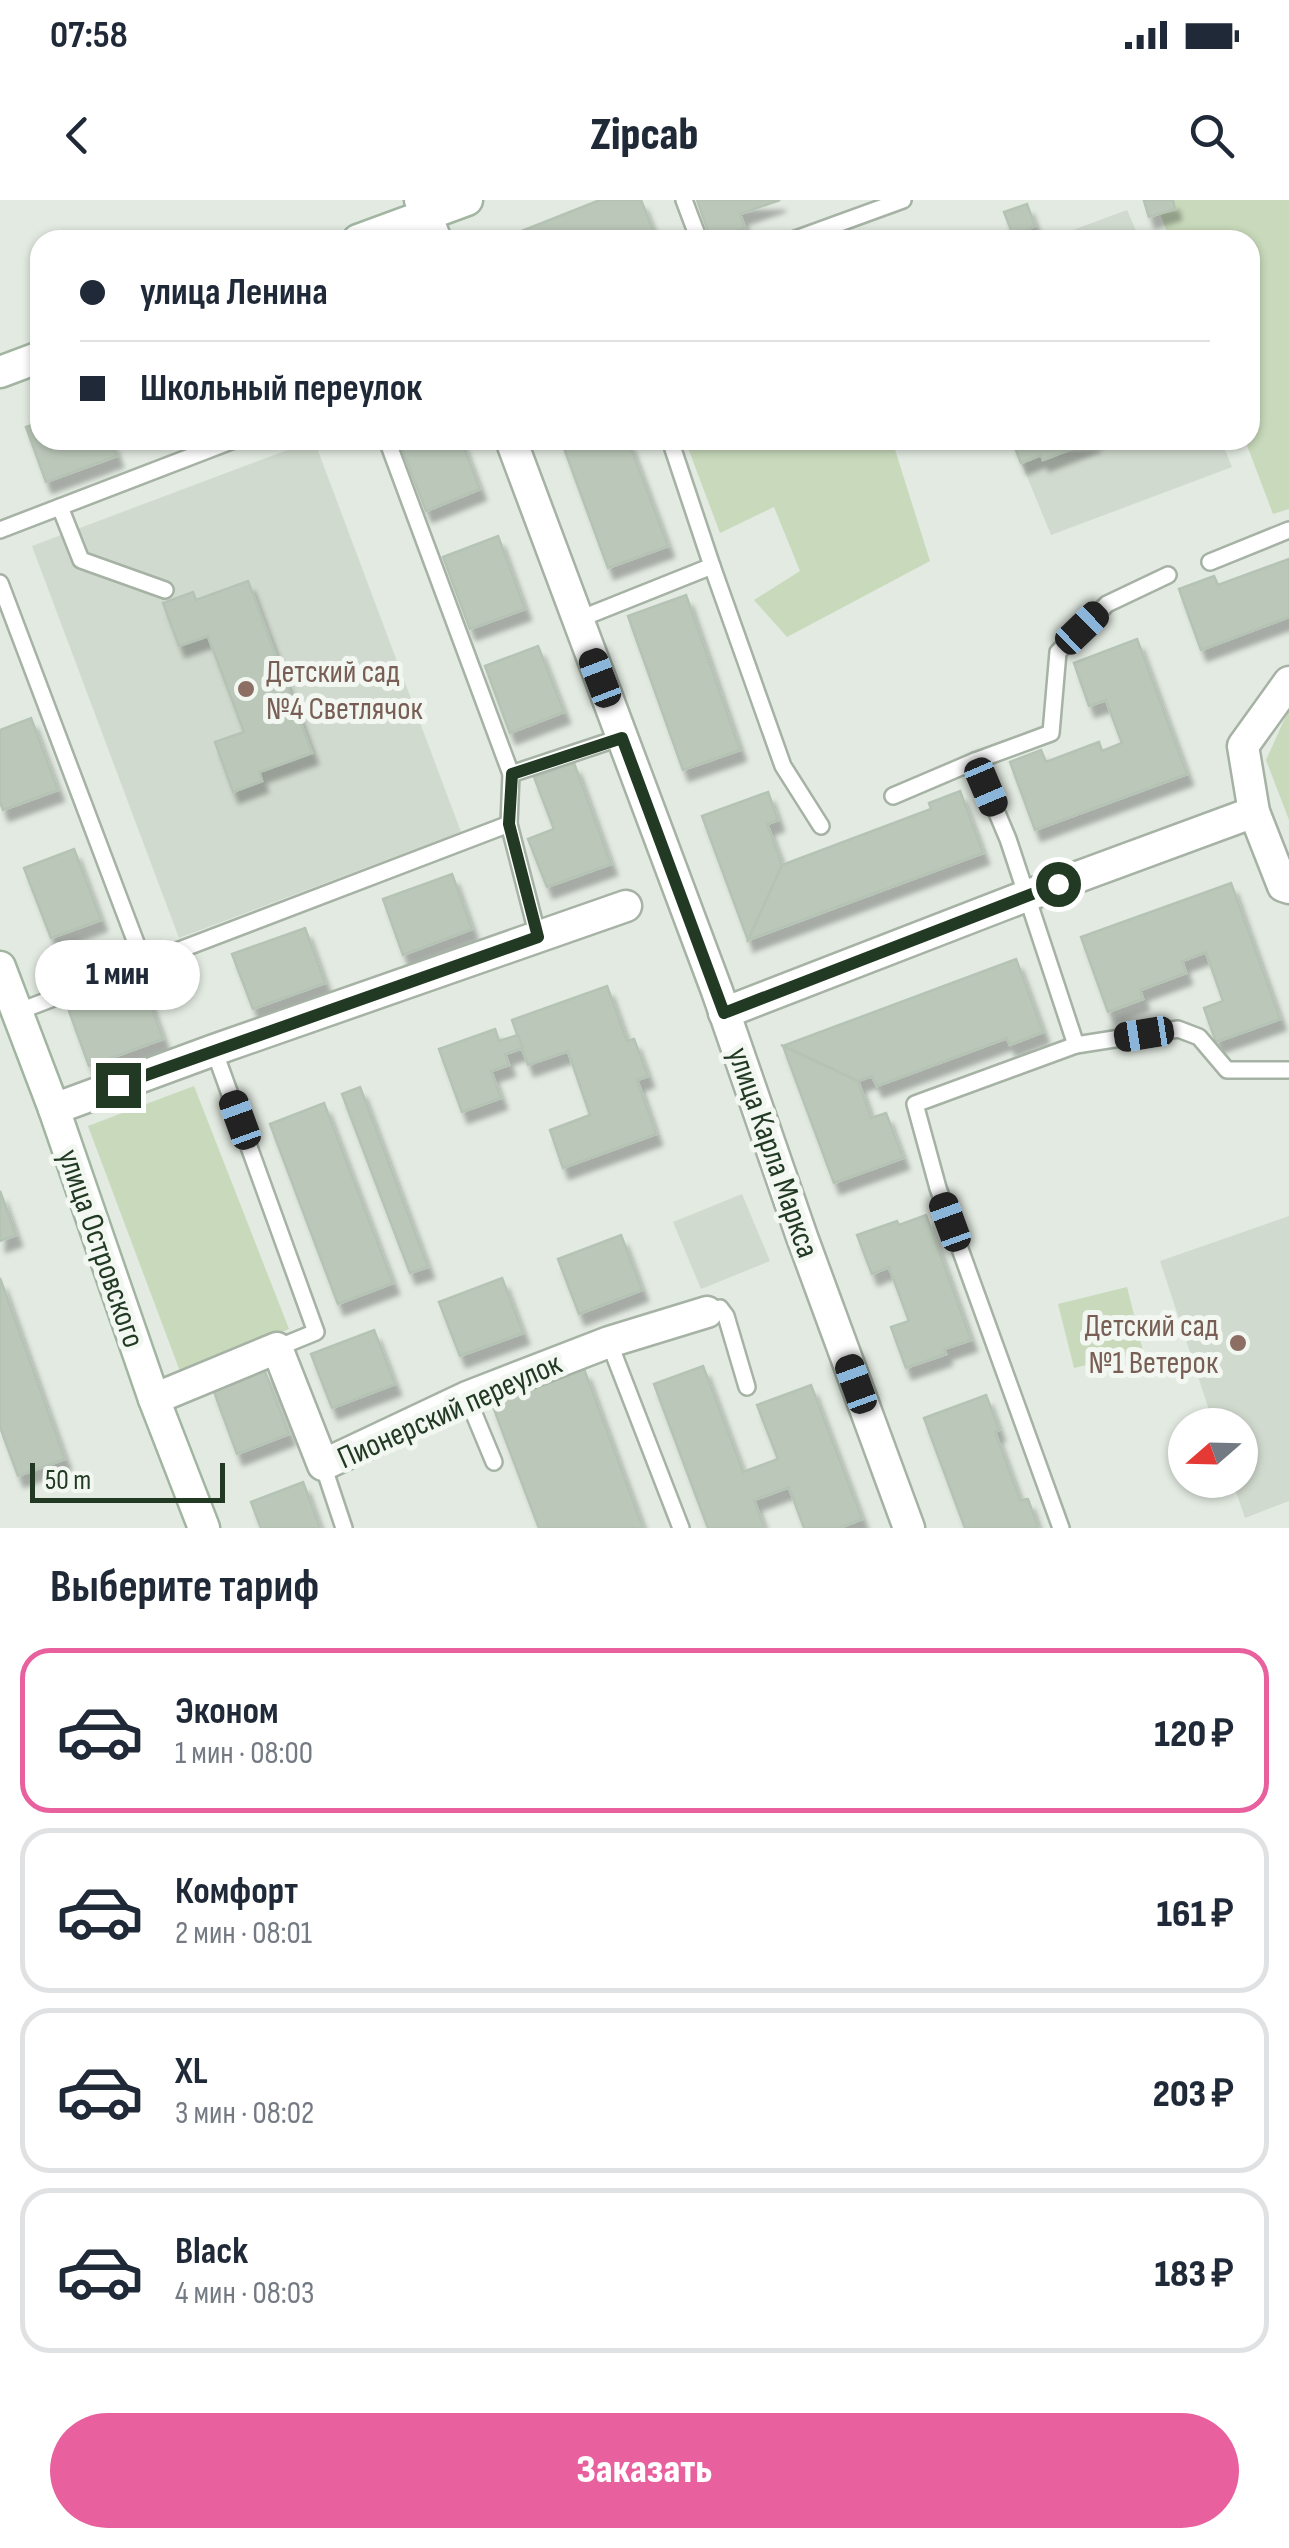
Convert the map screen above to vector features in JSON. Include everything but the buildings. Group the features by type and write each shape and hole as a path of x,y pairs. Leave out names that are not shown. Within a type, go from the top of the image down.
{"street":[{"path":"389,230 467,200"},
{"path":"0,372 30,361"},
{"name":"улица Карла Маркса","path":"515,450 910,1528"},
{"path":"1289,682 1243,746 1254,812 1284,886 1289,888"},
{"path":"724,1013 1254,812"},
{"path":"54,1109 626,906"},
{"name":"улица Островского","path":"0,967 204,1528"},
{"name":"Пионерский переулок","path":"277,1348 323,1465 467,1396 608,1342 718,1308"},
{"path":"154,1399 277,1348"}],"lane":[{"path":"684,200 695,230"},
{"path":"820,230 903,200"},
{"path":"0,530 208,450"},
{"path":"391,450 512,774 509,824 538,937"},
{"path":"673,450 783,766 821,826"},
{"path":"60,507 81,560 164,590"},
{"path":"1210,562 1289,530"},
{"path":"577,620 712,566"},
{"path":"894,796 1051,733 1058,652 1108,604 1168,575"},
{"path":"0,582 144,964"},
{"path":"512,774 622,738"},
{"path":"974,761 1008,839 1076,1046"},
{"path":"17,1012 509,824"},
{"path":"1061,1528 938,1188 915,1104 1076,1046 1178,1029 1199,1037 1228,1070 1289,1070"},
{"path":"214,1050 316,1332 277,1348"},
{"path":"718,1308 726,1316 747,1387"},
{"path":"608,1342 681,1528"},
{"path":"467,1396 494,1462"},
{"path":"323,1465 344,1528"}],"shaded area":[{"path":"1127,210 1136,230 1073,230"},
{"name":"Детский сад №4 Светлячок","path":"287,450 318,450 461,832 179,938 32,546"},
{"path":"1016,450 1225,450 1232,467 1051,535"},
{"path":"742,1194 770,1261 701,1289 673,1222"},
{"name":"Детский сад №1 Ветерок","path":"1289,1216 1289,1501 1245,1518 1238,1498 1258,1498 1258,1408 1208,1408 1160,1261"}],"green space":[{"path":"1155,200 1289,200 1289,509 1273,514 1249,450 1260,450 1260,230 1166,230"},
{"path":"689,450 895,450 930,561 787,637 754,600 800,571 774,507 720,533"},
{"path":"1289,709 1289,820 1266,760"},
{"path":"194,1086 289,1329 181,1374 88,1126"},
{"path":"1127,1287 1143,1351 1074,1368 1058,1304"}],"place":[{"name":"Детский сад №4 Светлячок","path":"246,689"},
{"name":"Детский сад №1 Ветерок","path":"1238,1343"}],"route":[{"path":"118,1085 538,937 509,824 512,774 622,738 724,1013 1058,884"}]}
